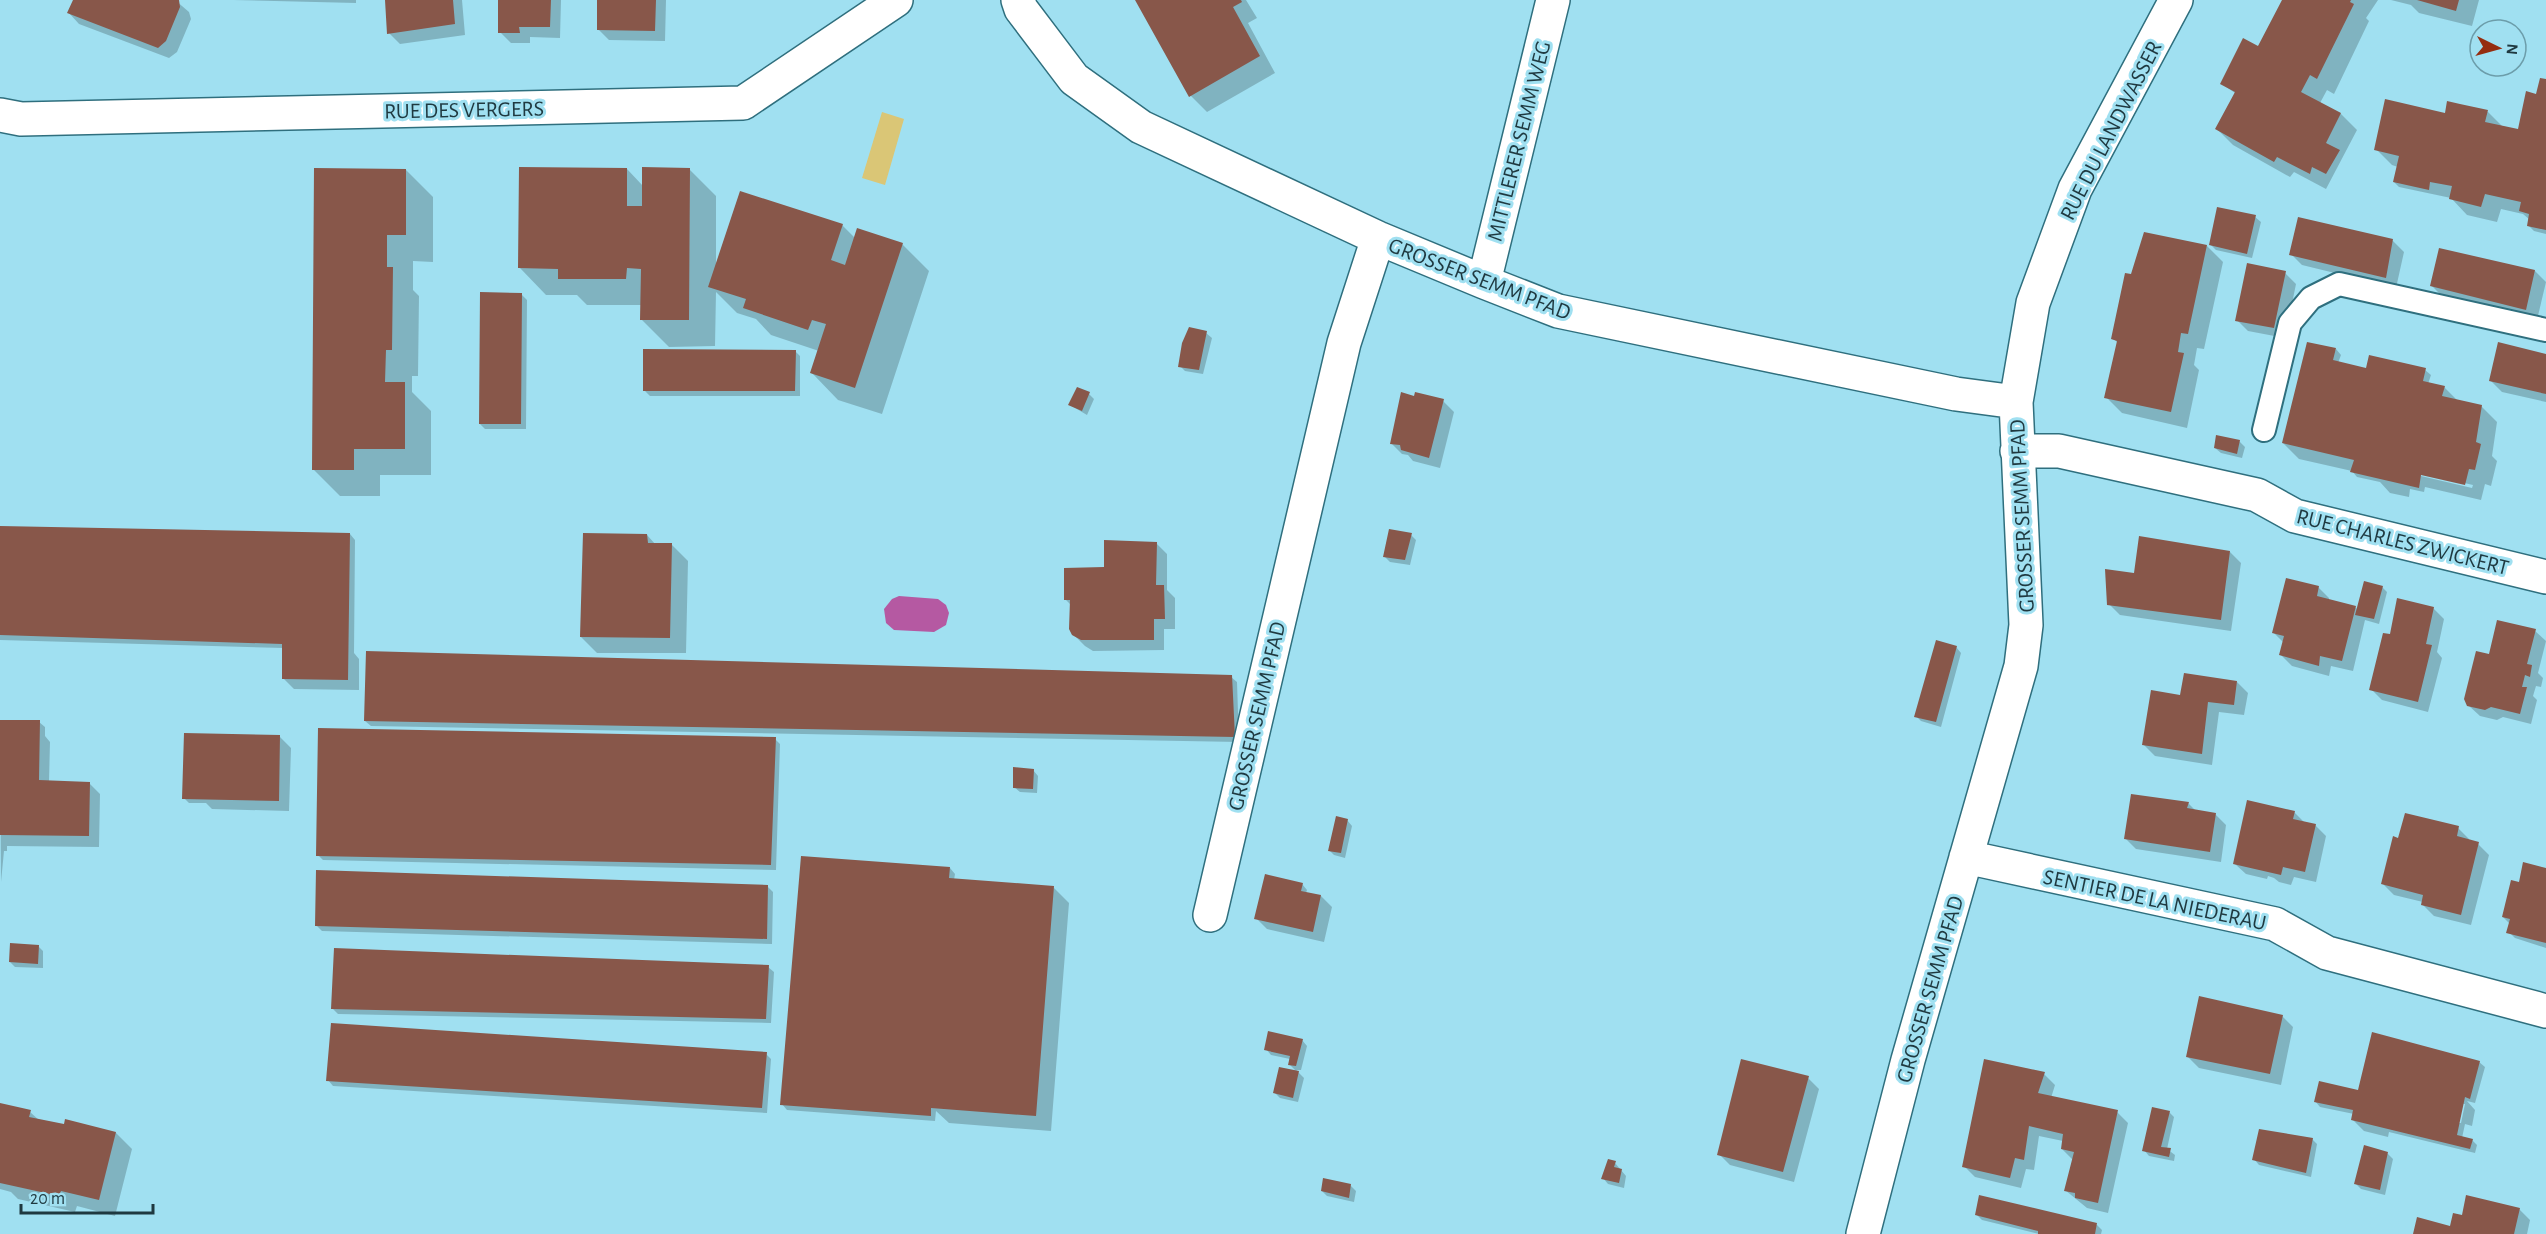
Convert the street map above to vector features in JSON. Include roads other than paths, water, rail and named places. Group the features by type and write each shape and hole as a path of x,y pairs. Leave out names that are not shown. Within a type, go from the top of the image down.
{"street":[{"name":"RUE DES VERGERS","path":"0,115 33,119 743,103 897,0"},
{"name":"GROSSER SEMM PFAD","path":"1018,0 1021,9 1074,79 1140,127 1378,238 1484,282 1558,311 1956,394 2016,402 2026,625 2021,666 1908,1060 1863,1234"},
{"name":"MITTLERER SEMM WEG","path":"1484,282 1553,0"},
{"name":"RUE DU LANDWASSER","path":"2016,402 2032,303 2075,189 2176,0"},
{"name":"GROSSER SEMM PFAD","path":"1210,915 1344,343 1378,238"},
{"name":"RUE CHARLES ZWICKERT","path":"2017,451 2059,451 2257,495 2295,516 2546,577"},
{"name":"SENTIER DE LA NIEDERAU","path":"1966,857 2275,924 2327,953 2546,1011"}],"lane":[{"path":"2264,430 2290,323 2311,297 2339,284 2546,330"}]}
